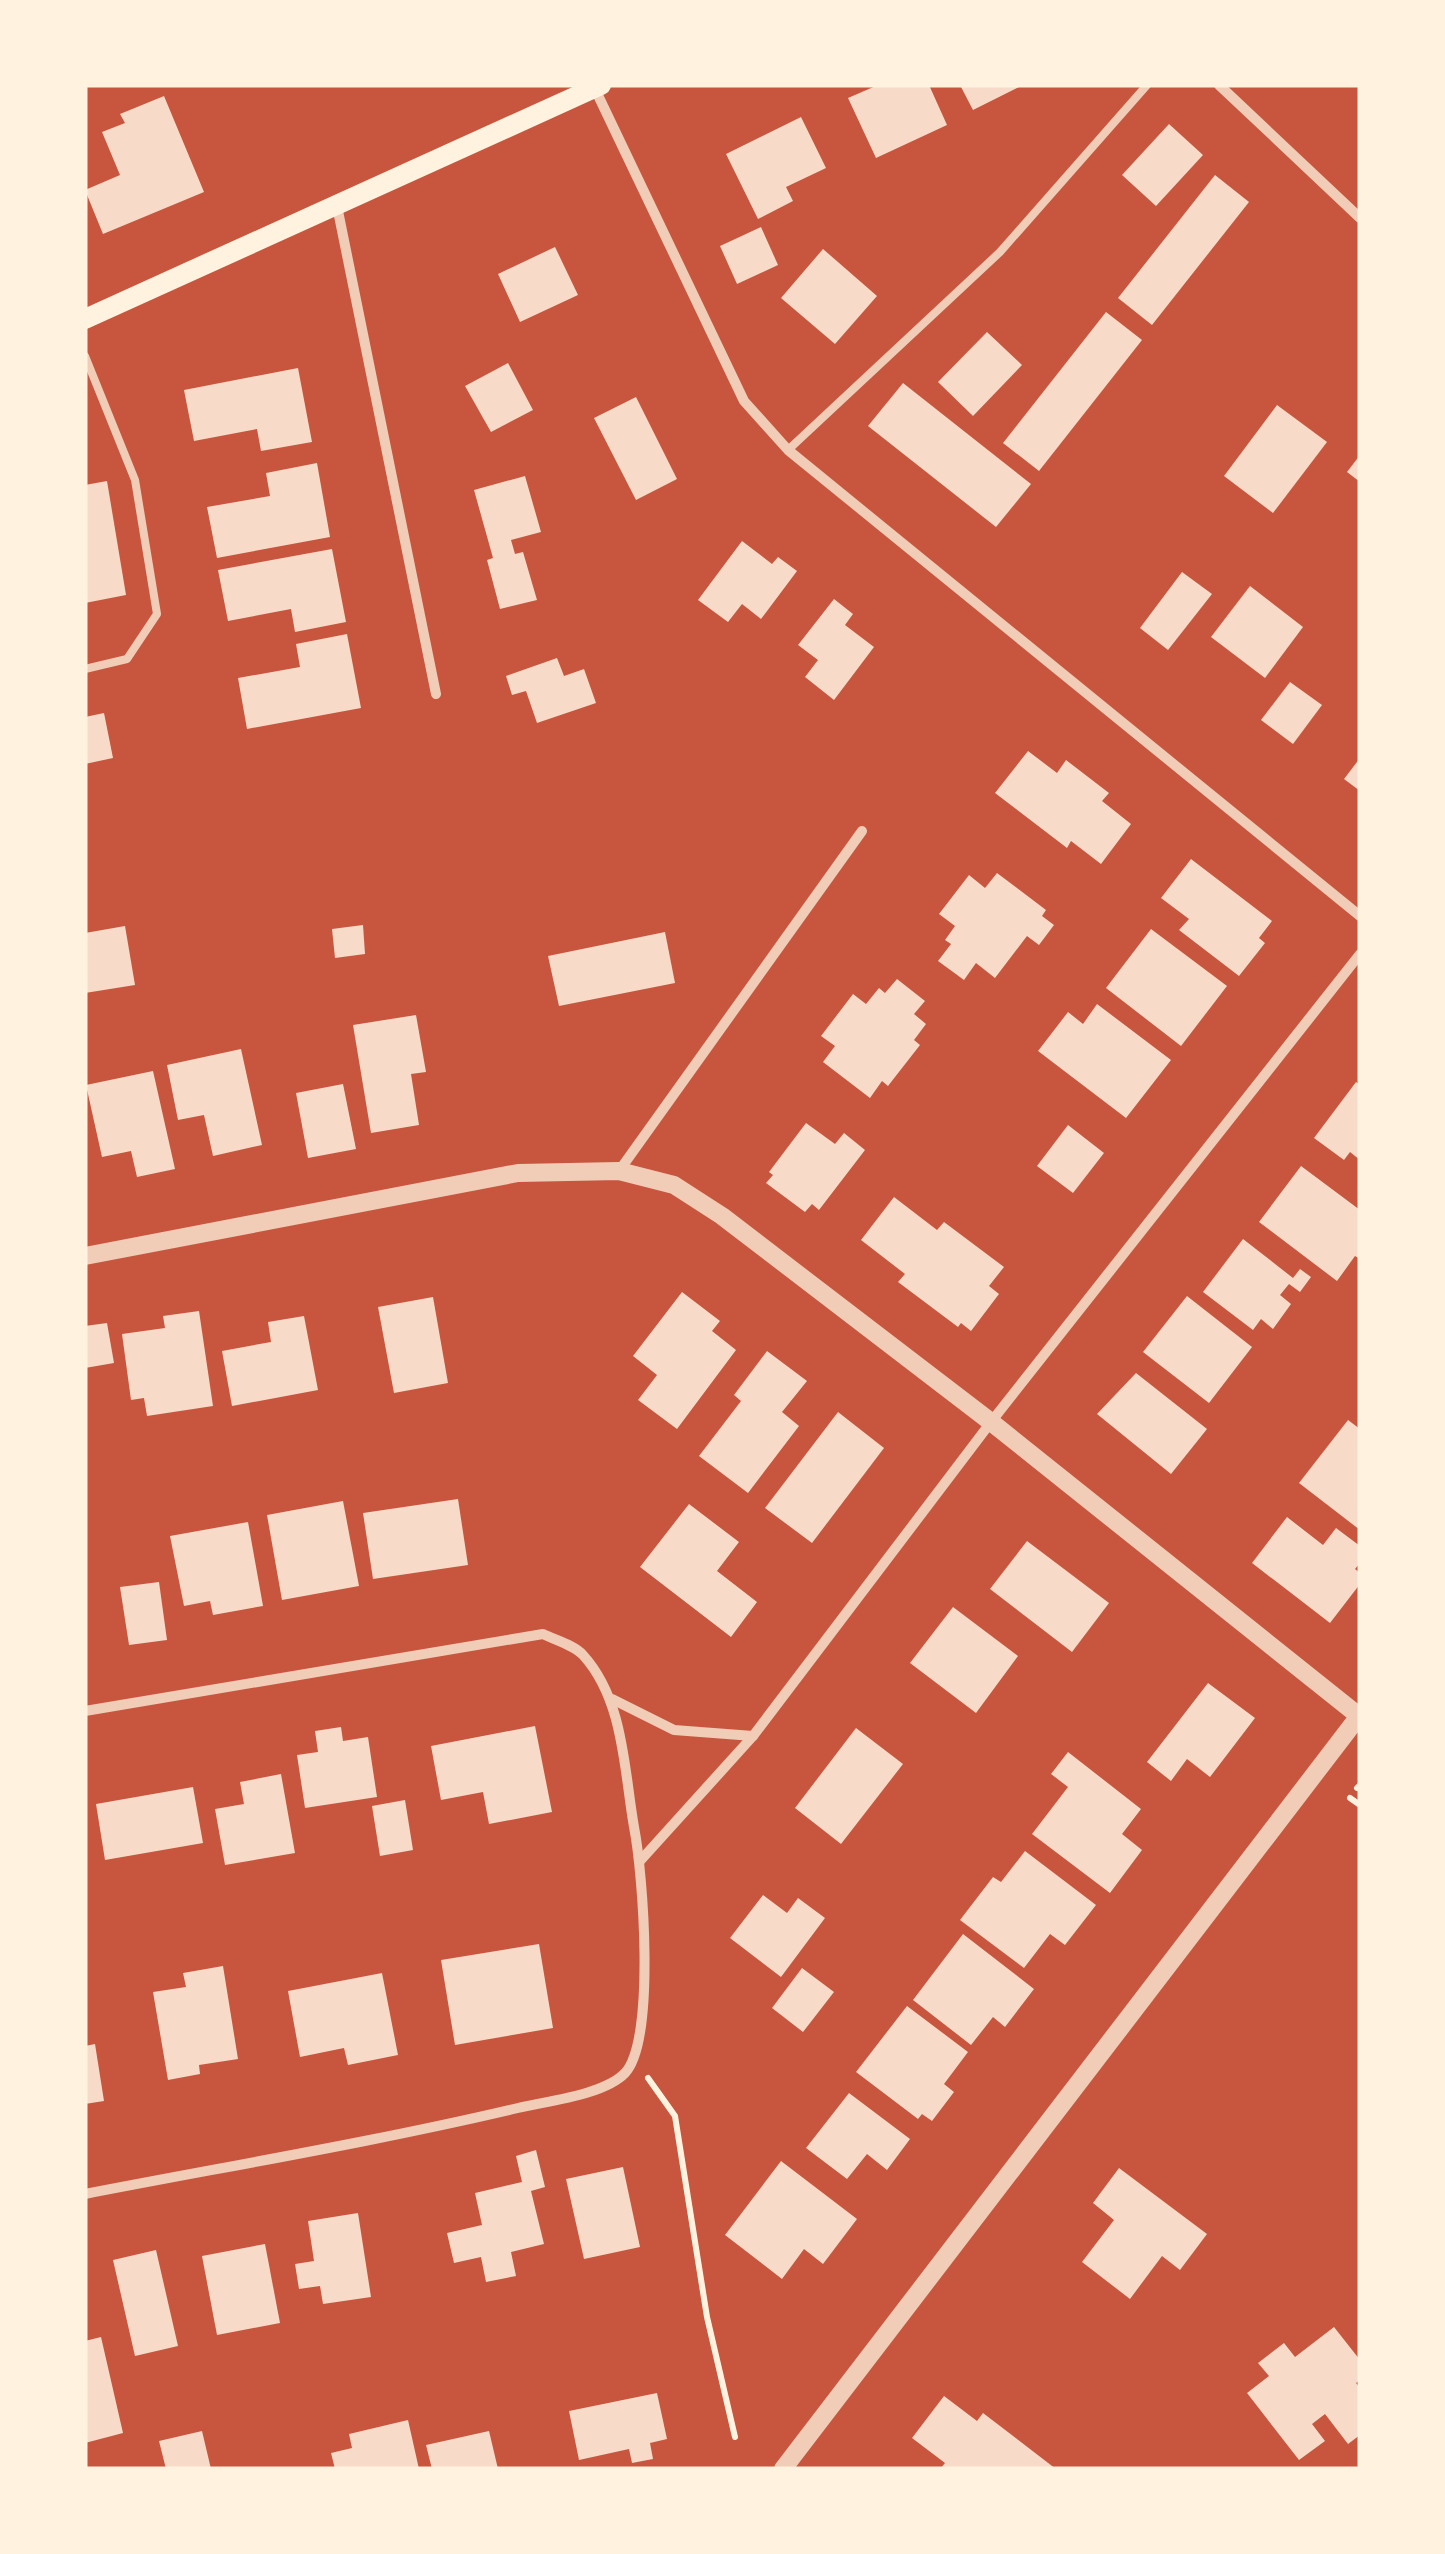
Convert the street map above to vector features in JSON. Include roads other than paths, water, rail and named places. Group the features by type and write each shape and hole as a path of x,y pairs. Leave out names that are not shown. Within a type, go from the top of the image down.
{"main road":[{"path":"85,320 598,86"}],"street":[{"path":"1219,85 1360,218"},
{"path":"598,86 744,401 788,450 1360,916"},
{"path":"337,206 436,694"},
{"path":"619,1171 862,831"},
{"path":"640,1861 753,1736 990,1422 1360,954"},
{"path":"85,1256 518,1173 619,1171 674,1185 722,1216 990,1422 1360,1715 783,2469"},
{"path":"85,1711 543,1634 582,1652 612,1699 640,1861 643,1989 641,2036 635,2059 624,2074 594,2090 440,2126 85,2194"},
{"path":"612,1699 674,1730 753,1736"}],"lane":[{"path":"788,450 1000,252 1147,85"},
{"path":"85,356 135,480 157,614 127,660 85,670"}]}
